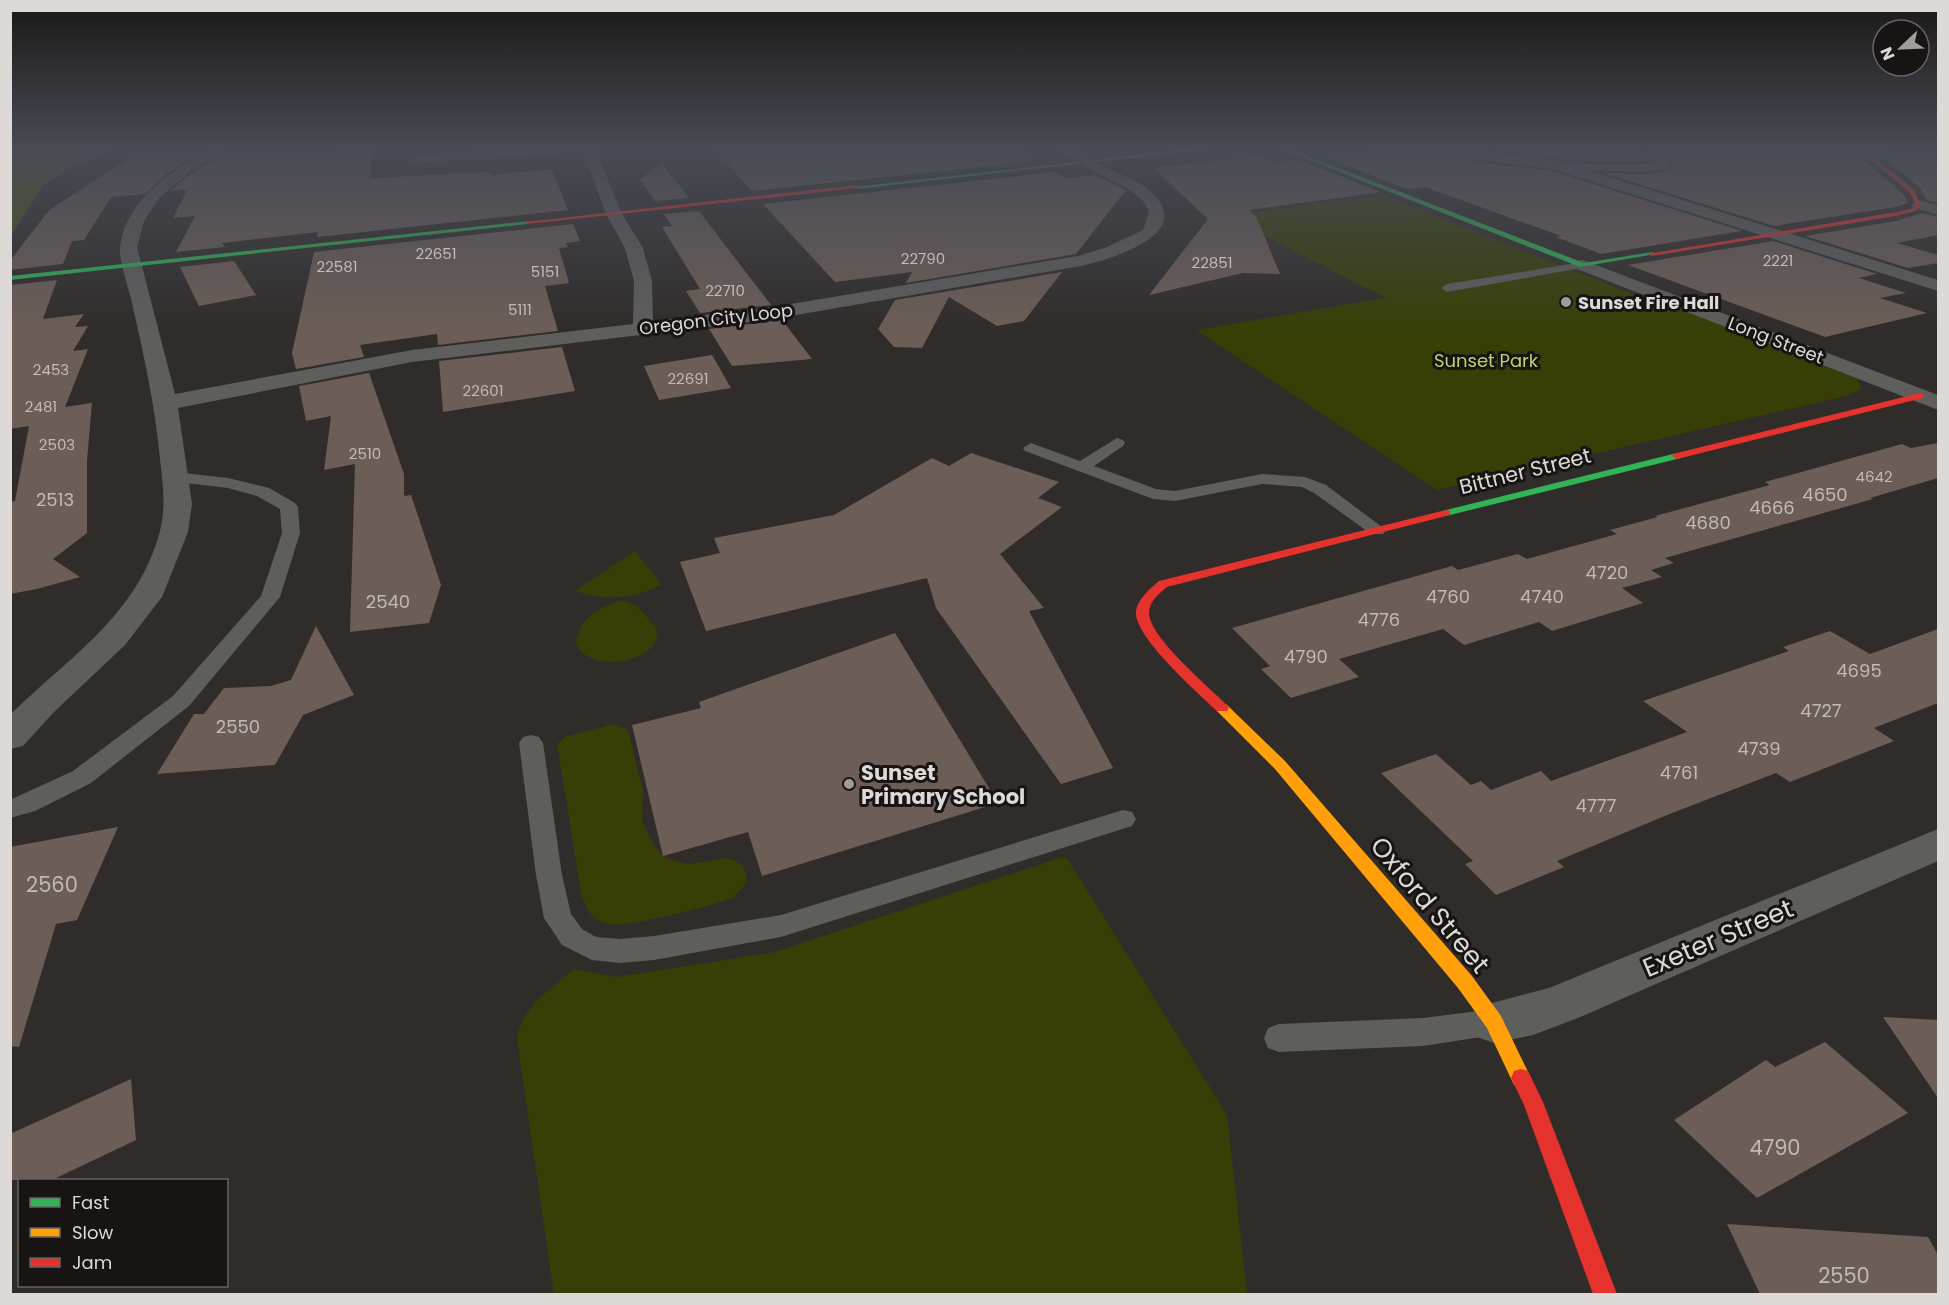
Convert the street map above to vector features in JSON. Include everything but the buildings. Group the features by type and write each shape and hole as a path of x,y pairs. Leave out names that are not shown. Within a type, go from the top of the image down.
{"street":[{"path":"10,737 42,704 114,638 147,597 174,532 178,504 166,403 128,247 143,208"},
{"path":"612,208 634,249 643,281 643,328"},
{"path":"10,278 662,208"},
{"name":"Oregon City Loop","path":"166,403 412,356 767,314 1081,261 1113,251 1149,233 1156,213 1155,208"},
{"name":"Long Street","path":"1435,208 1929,399"},
{"path":"1689,208 1938,286"},
{"path":"1583,265 1776,235 1896,214 1914,208"},
{"name":"Bittner Street","path":"1146,599 1163,585 1184,578 1929,399"},
{"name":"Oxford Street","path":"1146,599 1142,616 1148,629 1169,655 1280,765 1465,982 1494,1022 1533,1102 1605,1294"},
{"name":"Exeter Street","path":"1494,1022 1533,1014 1561,1004 1938,844"}],"lane":[{"path":"1447,288 1583,265"},
{"path":"1083,466 1117,443"},
{"path":"1031,448 1153,494 1175,496 1262,479 1305,482 1320,489 1377,530"},
{"path":"10,809 26,805 82,777 181,701 270,597 291,533 289,507 263,492 228,483 175,477"},
{"path":"531,743 549,875 558,918 572,937 592,948 620,951 682,945 781,926 1123,819"},
{"path":"1279,1038 1423,1032 1494,1022"}],"green space":[{"path":"11,208 29,208 11,236"},
{"name":"Sunset Park","path":"1287,208 1415,208 1650,301 1657,300 1858,379 1861,389 1847,396 1437,490 1196,330 1386,298 1226,216"},
{"path":"635,551 661,584 641,593 619,597 596,596 575,591"},
{"path":"620,601 636,606 655,627 657,638 651,648 641,655 612,662 597,660 585,654 576,644 585,621 597,610"},
{"path":"614,724 626,729 629,734 643,791 642,820 653,844 663,856 689,864 727,858 737,861 747,875 745,885 733,898 632,923 607,924 594,917 588,910 582,898 557,744 567,736"},
{"path":"1060,858 1067,858 1227,1115 1247,1294 554,1294 517,1040 524,1018 547,992 574,969 617,977 775,952"}],"traffic: fast":[{"path":"1435,208 1583,265 1652,254"},
{"path":"10,278 528,222"},
{"path":"1446,513 1677,456"}],"traffic: slow":[{"path":"1222,708 1280,765 1465,982 1494,1022 1521,1078"}],"traffic: jam":[{"path":"528,222 661,208"},
{"path":"1652,254 1896,214 1916,208"},
{"path":"1677,456 1920,396"},
{"path":"1222,708 1190,678 1147,628 1143,618 1143,608 1148,599 1163,584 1446,513"},
{"path":"1521,1078 1533,1102 1605,1294"}],"place":[{"name":"Sunset Fire Hall","path":"1566,302"},
{"name":"Sunset Primary School","path":"849,784"}]}
